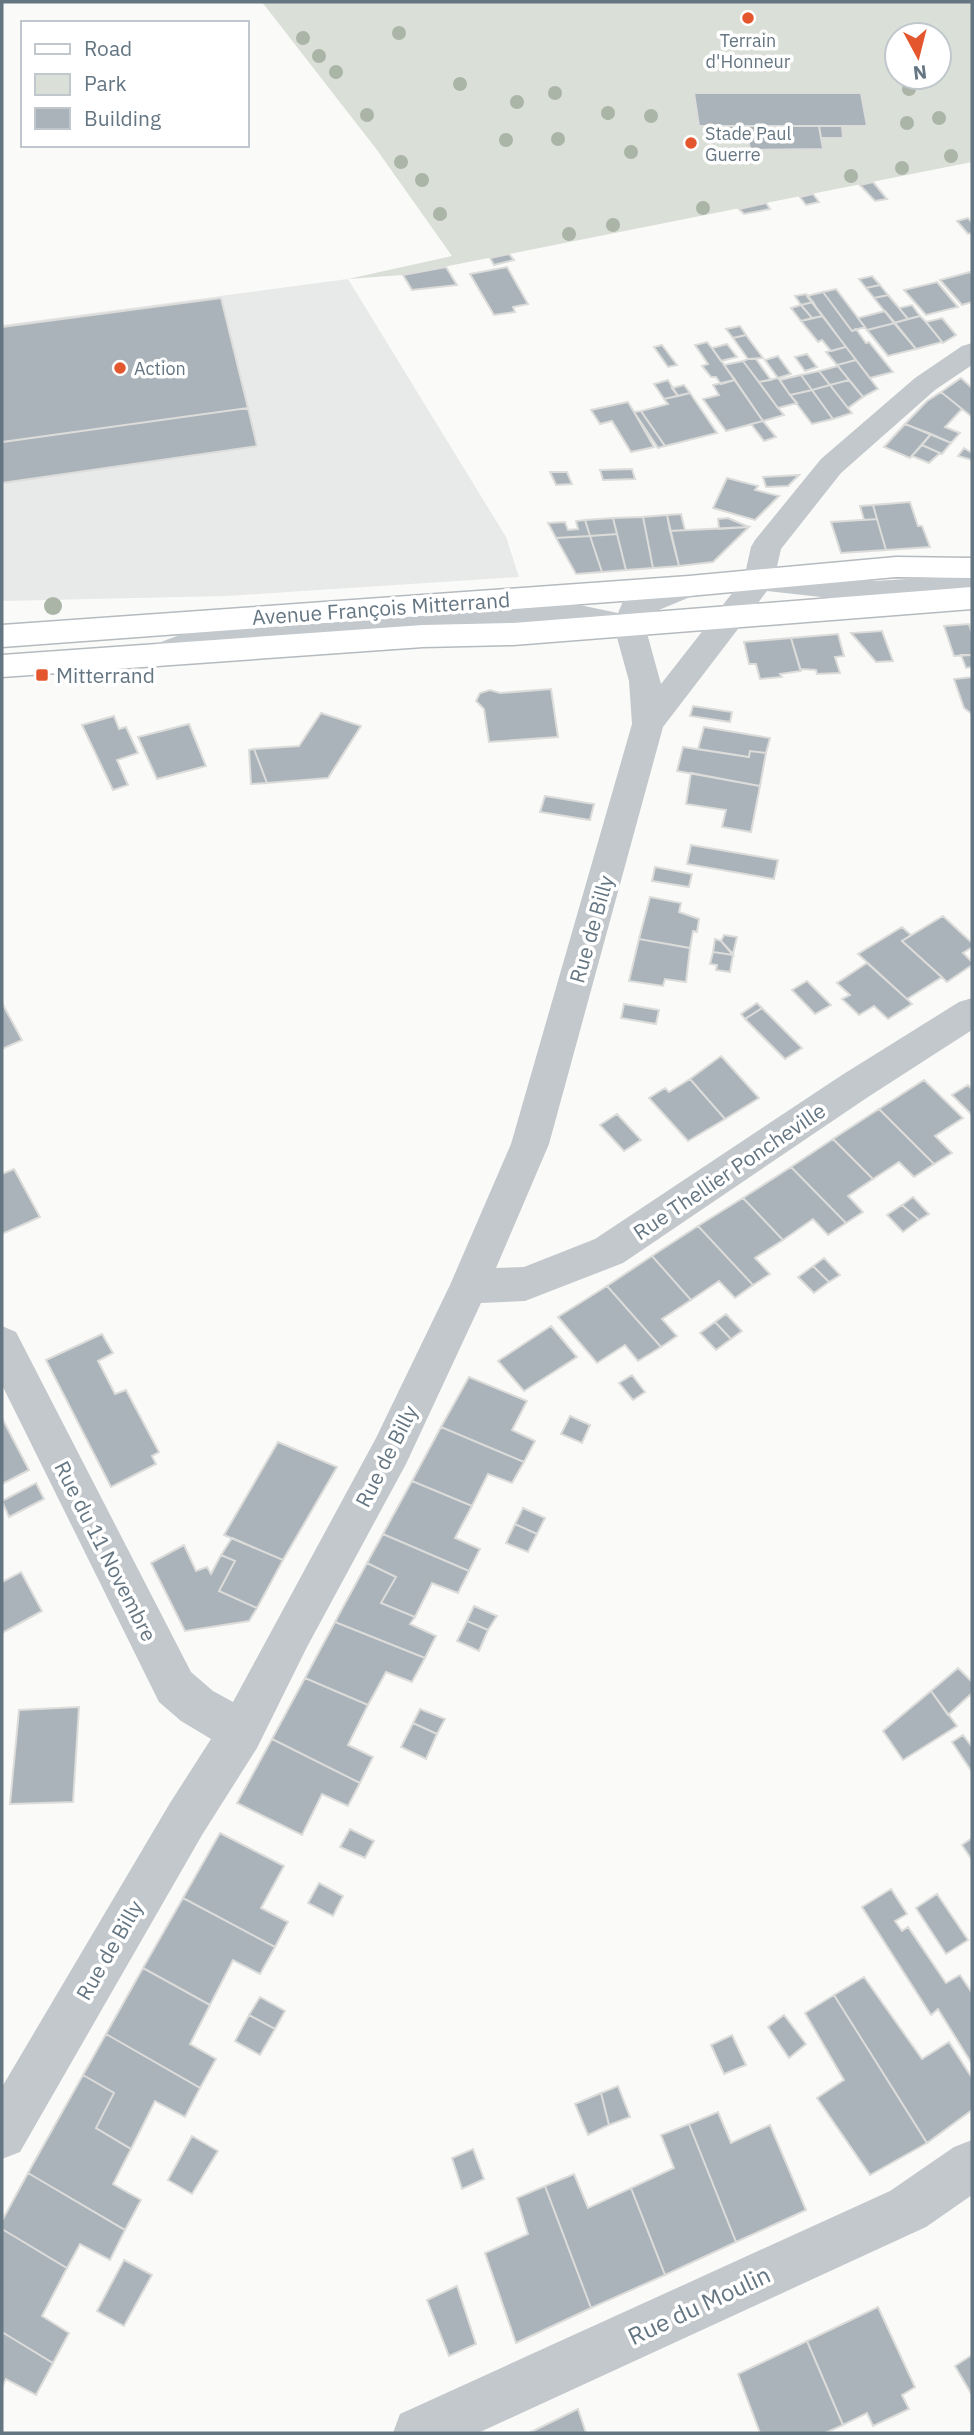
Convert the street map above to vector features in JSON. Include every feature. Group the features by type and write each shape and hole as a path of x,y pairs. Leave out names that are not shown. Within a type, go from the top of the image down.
{"main road":[{"name":"Avenue François Mitterrand","path":"2,636 689,586 896,567 972,568"},
{"name":"Avenue François Mitterrand","path":"2,666 423,636 513,634 629,626 731,615 972,598"}],"street":[{"path":"972,352 925,384 831,466 766,547 760,580 875,592 972,585"},
{"name":"Rue de Billy","path":"648,724 760,580"},
{"path":"629,626 635,607 689,586"},
{"name":"Rue de Billy","path":"2,2134 186,1819 241,1732 292,1632 391,1451 469,1286 530,1144 648,724 645,681 629,626"},
{"name":"Rue Thellier Poncheville","path":"469,1286 525,1284 609,1251 855,1086 972,1012"},
{"name":"Rue du 11 Novembre","path":"2,1344 175,1687 197,1706 241,1732"},
{"name":"Rue du Moulin","path":"419,2433 908,2210 972,2165"}],"shaded area":[{"path":"348,279 506,537 519,577 226,596 2,601 2,325"}],"green space":[{"name":"Stade Paul Guerre","path":"262,2 972,2 972,162 403,275 348,279 452,256 377,150"}],"building":[{"path":"694,93 861,93 867,126 699,126"},
{"path":"721,126 746,126 748,138 723,138"},
{"path":"746,126 819,126 823,149 750,150"},
{"path":"819,126 842,126 843,138 821,138"},
{"path":"873,182 887,199 875,201 860,185"},
{"path":"813,194 819,202 806,205 800,197"},
{"path":"766,203 770,209 744,214 739,209"},
{"path":"968,218 972,223 972,233 968,234 957,221"},
{"path":"509,254 514,260 494,265 490,258"},
{"path":"446,267 457,285 412,290 403,275"},
{"path":"507,267 528,304 513,307 515,312 494,315 470,274"},
{"path":"970,272 972,302 962,305 940,280"},
{"path":"872,276 880,285 866,288 859,279"},
{"path":"937,282 958,307 926,315 904,290"},
{"path":"880,285 888,295 874,298 866,288"},
{"path":"836,289 865,327 852,331 823,292"},
{"path":"823,292 852,331 856,329 866,343 869,342 893,372 870,378 807,296"},
{"path":"806,294 813,302 801,305 795,296"},
{"path":"888,295 908,319 894,323 874,298"},
{"name":"Action","path":"221,298 248,408 2,442 2,327"},
{"path":"813,302 823,316 812,318 801,305"},
{"path":"801,305 812,318 801,321 791,308"},
{"path":"912,305 920,316 908,319 899,308"},
{"path":"885,311 895,323 867,330 858,318"},
{"path":"823,316 846,347 831,351 822,340 818,342 801,321"},
{"path":"920,316 942,342 916,349 894,323"},
{"path":"942,318 956,335 943,343 926,322"},
{"path":"895,323 916,349 888,356 867,330"},
{"path":"740,326 746,335 733,338 726,329"},
{"path":"746,335 763,358 748,359 733,338"},
{"path":"707,342 735,380 721,384 702,366 708,364 695,345"},
{"path":"727,344 737,357 721,361 712,348"},
{"path":"662,345 677,365 668,367 654,347"},
{"path":"846,347 856,360 837,365 826,352"},
{"path":"807,354 817,367 805,371 795,357"},
{"path":"778,356 791,374 778,378 765,360"},
{"path":"756,359 771,380 759,382 743,361"},
{"path":"856,360 878,389 863,397 837,365"},
{"path":"743,361 784,415 763,421 724,365"},
{"path":"838,366 849,380 830,385 819,371"},
{"path":"819,371 830,385 812,390 801,375"},
{"path":"801,375 812,390 790,395 780,380"},
{"path":"778,378 797,403 778,408 759,382"},
{"path":"961,378 972,388 972,417 941,392"},
{"path":"668,380 678,396 664,399 654,384"},
{"path":"735,380 763,421 726,431 703,399 719,395 713,385"},
{"path":"849,380 863,397 848,408 830,385"},
{"path":"684,385 690,393 678,396 672,388"},
{"path":"830,385 852,413 833,419 812,390"},
{"path":"812,390 833,419 812,424 790,395"},
{"path":"941,392 962,409 945,427 960,433 951,443 905,424 927,401"},
{"path":"690,393 717,433 665,446 641,411 668,404 664,399"},
{"path":"628,402 654,447 631,452 612,421 600,424 591,410"},
{"path":"248,408 257,446 2,483 2,442"},
{"path":"641,411 665,446 658,448 634,412"},
{"path":"763,421 776,437 764,441 751,424"},
{"path":"905,424 931,434 910,458 884,447"},
{"path":"931,434 951,443 942,454 922,445"},
{"path":"922,445 940,453 929,463 912,456"},
{"path":"964,448 972,453 972,460 958,456"},
{"path":"632,469 635,479 603,480 600,470"},
{"path":"550,472 567,472 572,484 556,485"},
{"path":"799,475 788,486 766,487 763,477"},
{"path":"727,478 758,486 755,490 779,496 755,520 713,508"},
{"path":"910,502 918,526 922,526 930,547 886,550 873,505"},
{"path":"873,505 877,519 864,520 860,506"},
{"path":"681,514 685,530 670,531 667,515"},
{"path":"667,515 679,566 653,568 643,517"},
{"path":"643,517 653,568 626,570 613,518"},
{"path":"613,518 617,534 590,536 585,520"},
{"path":"728,518 749,527 719,529 718,519"},
{"path":"877,519 886,550 841,553 831,522"},
{"path":"585,520 590,536 556,538 548,523 565,522 568,530 578,529 576,521"},
{"path":"749,527 713,562 679,566 670,531"},
{"path":"617,534 626,570 602,572 590,536"},
{"path":"590,536 602,572 576,574 556,538"},
{"path":"969,624 972,655 954,656 944,626"},
{"path":"882,631 893,661 876,662 851,633"},
{"path":"838,634 844,656 835,657 840,673 817,674 816,670 800,669 791,638"},
{"path":"791,638 801,671 780,674 782,677 760,679 756,664 749,664 744,642"},
{"path":"961,655 972,655 972,667 966,668"},
{"path":"972,677 972,714 964,708 954,679"},
{"path":"551,689 558,737 489,742 484,709 476,701 480,693 490,690 500,693"},
{"path":"693,706 732,712 730,722 690,716"},
{"path":"321,713 361,726 328,778 267,783 254,749 299,746"},
{"path":"114,716 119,729 126,727 138,753 117,760 128,785 113,790 82,725"},
{"path":"189,724 206,766 157,779 138,737"},
{"path":"704,727 770,738 766,753 750,751 749,757 698,749"},
{"path":"683,747 749,757 750,751 766,753 760,786 677,771"},
{"path":"254,749 267,783 251,784 249,750"},
{"path":"691,773 760,786 751,832 722,827 726,810 686,804"},
{"path":"545,796 594,804 590,820 540,812"},
{"path":"691,845 778,860 774,879 687,864"},
{"path":"655,867 692,874 689,887 652,881"},
{"path":"650,897 681,903 679,912 699,919 697,932 693,931 690,948 639,939"},
{"path":"943,916 972,943 972,947 963,953 972,965 947,982 902,941"},
{"path":"902,927 911,935 902,941 942,977 907,999 858,954"},
{"path":"724,935 737,937 733,954 721,941"},
{"path":"639,939 690,948 686,982 665,979 663,986 629,981"},
{"path":"715,939 721,941 733,955 713,952"},
{"path":"713,952 733,955 730,972 716,970 717,965 710,964"},
{"path":"867,963 912,1004 888,1019 874,1006 859,1015 842,999 850,995 837,983"},
{"path":"807,981 831,1005 815,1014 792,990"},
{"path":"2,1003 22,1040 2,1049"},
{"path":"757,1003 762,1008 745,1019 741,1014"},
{"path":"624,1004 659,1010 656,1024 621,1018"},
{"path":"762,1008 802,1048 785,1059 745,1019"},
{"path":"721,1056 759,1098 725,1119 690,1079"},
{"path":"690,1079 725,1119 688,1141 649,1098 665,1088 669,1092"},
{"path":"924,1080 963,1118 935,1136 952,1153 934,1164 879,1109"},
{"path":"968,1085 972,1089 972,1115 952,1095"},
{"path":"879,1109 934,1164 914,1177 899,1162 873,1179 833,1139"},
{"path":"617,1114 641,1140 624,1151 600,1125"},
{"path":"833,1139 873,1179 848,1196 863,1212 846,1223 791,1167"},
{"path":"791,1167 846,1223 828,1235 813,1219 783,1240 743,1198"},
{"path":"14,1169 40,1217 2,1234 2,1174"},
{"path":"913,1197 929,1214 919,1220 902,1205"},
{"path":"743,1198 783,1240 755,1258 770,1274 753,1285 698,1226"},
{"path":"902,1205 919,1220 903,1232 887,1215"},
{"path":"698,1226 753,1285 735,1298 719,1281 691,1300 652,1256"},
{"path":"652,1256 691,1300 662,1319 677,1336 661,1347 607,1286"},
{"path":"824,1258 840,1275 829,1282 813,1266"},
{"path":"813,1266 829,1282 814,1293 798,1277"},
{"path":"607,1286 661,1347 638,1361 625,1345 597,1363 558,1317"},
{"path":"726,1314 742,1331 731,1339 715,1322"},
{"path":"715,1322 731,1339 716,1350 700,1333"},
{"path":"551,1326 577,1357 524,1391 498,1361"},
{"path":"102,1334 113,1353 98,1361 115,1394 126,1390 159,1452 152,1456 156,1464 111,1487 46,1360"},
{"path":"632,1375 645,1392 633,1400 619,1383"},
{"path":"469,1377 527,1401 512,1430 535,1441 524,1462 441,1427"},
{"path":"570,1416 590,1425 582,1443 561,1434"},
{"path":"2,1418 29,1470 2,1484"},
{"path":"441,1427 524,1462 512,1483 488,1474 472,1506 412,1481"},
{"path":"278,1442 337,1467 283,1560 224,1535"},
{"path":"412,1481 472,1506 455,1538 480,1549 469,1571 383,1534"},
{"path":"36,1483 44,1499 9,1517 2,1501"},
{"path":"523,1508 545,1518 537,1534 515,1524"},
{"path":"515,1524 537,1534 528,1552 506,1543"},
{"path":"383,1534 469,1571 458,1593 432,1583 415,1617 381,1603 396,1577 367,1563"},
{"path":"232,1538 283,1560 257,1608 219,1591 235,1561 221,1555"},
{"path":"184,1545 196,1571 207,1567 211,1574 221,1555 235,1561 219,1591 257,1608 249,1621 185,1631 151,1563"},
{"path":"367,1563 396,1577 381,1603 415,1617 410,1624 436,1636 425,1658 335,1622"},
{"path":"21,1572 42,1611 2,1633 2,1582"},
{"path":"474,1606 497,1616 488,1630 467,1621"},
{"path":"467,1621 488,1630 479,1651 457,1641"},
{"path":"335,1622 425,1658 412,1682 386,1672 368,1705 305,1678"},
{"path":"958,1668 972,1682 972,1693 948,1715 931,1691"},
{"path":"305,1678 368,1705 348,1745 373,1757 360,1783 272,1739"},
{"path":"931,1691 957,1726 903,1760 883,1731"},
{"path":"79,1707 73,1802 10,1804 19,1710"},
{"path":"420,1709 445,1719 437,1734 413,1723"},
{"path":"413,1723 437,1734 426,1759 401,1747"},
{"path":"963,1735 972,1747 972,1772 952,1742"},
{"path":"272,1739 360,1783 348,1806 322,1794 302,1835 237,1803"},
{"path":"350,1829 374,1841 365,1858 340,1847"},
{"path":"220,1833 284,1866 261,1908 288,1922 275,1947 183,1898"},
{"path":"972,1838 972,1860 962,1845"},
{"path":"319,1883 343,1896 333,1916 308,1903"},
{"path":"891,1889 907,1914 895,1921 902,1931 908,1927 946,1983 960,1975 972,1993 972,2064 938,2009 931,2015 862,1907"},
{"path":"937,1894 968,1940 946,1954 916,1908"},
{"path":"183,1898 275,1947 260,1974 233,1960 210,2005 143,1968"},
{"path":"143,1968 210,2005 190,2044 216,2059 200,2088 106,2034"},
{"path":"864,1977 922,2059 949,2042 972,2078 972,2110 927,2143 834,1995"},
{"path":"834,1995 927,2143 870,2175 817,2098 844,2080 805,2013"},
{"path":"260,1997 285,2011 275,2029 249,2015"},
{"path":"249,2015 275,2029 260,2055 235,2041"},
{"path":"784,2015 806,2044 789,2058 768,2027"},
{"path":"106,2034 200,2088 185,2117 155,2101 131,2149 96,2128 114,2093 83,2075"},
{"path":"732,2035 746,2065 724,2074 711,2045"},
{"path":"83,2075 114,2093 96,2128 131,2149 113,2184 141,2200 125,2230 28,2173"},
{"path":"618,2086 630,2117 609,2125 601,2093"},
{"path":"601,2093 609,2125 588,2135 575,2104"},
{"path":"718,2112 731,2143 770,2125 806,2210 736,2242 689,2124"},
{"path":"689,2124 736,2242 665,2275 631,2188 674,2168 661,2135"},
{"path":"192,2136 218,2151 192,2194 168,2180"},
{"path":"473,2149 484,2179 462,2189 452,2158"},
{"path":"28,2173 125,2230 110,2260 80,2244 67,2268 2,2229 2,2221"},
{"path":"574,2174 588,2208 631,2188 665,2275 591,2308 545,2186"},
{"path":"545,2186 591,2308 516,2343 485,2253 528,2234 517,2198"},
{"path":"2,2229 67,2268 42,2316 69,2333 53,2363 2,2332"},
{"path":"124,2260 152,2275 124,2326 97,2311"},
{"path":"457,2286 476,2344 449,2356 427,2300"},
{"path":"878,2307 915,2387 902,2395 909,2409 873,2426 867,2413 843,2425 807,2341"},
{"path":"2,2332 53,2363 36,2395 6,2379 2,2387"},
{"path":"807,2341 843,2425 825,2433 760,2433 738,2374"},
{"path":"972,2355 972,2395 955,2366"},
{"path":"578,2409 586,2433 529,2433"}],"place":[{"name":"Terrain d'Honneur","path":"748,18"},
{"name":"Stade Paul Guerre","path":"691,143"},
{"name":"Action","path":"120,368"},
{"name":"Mitterrand","path":"42,675"}]}
